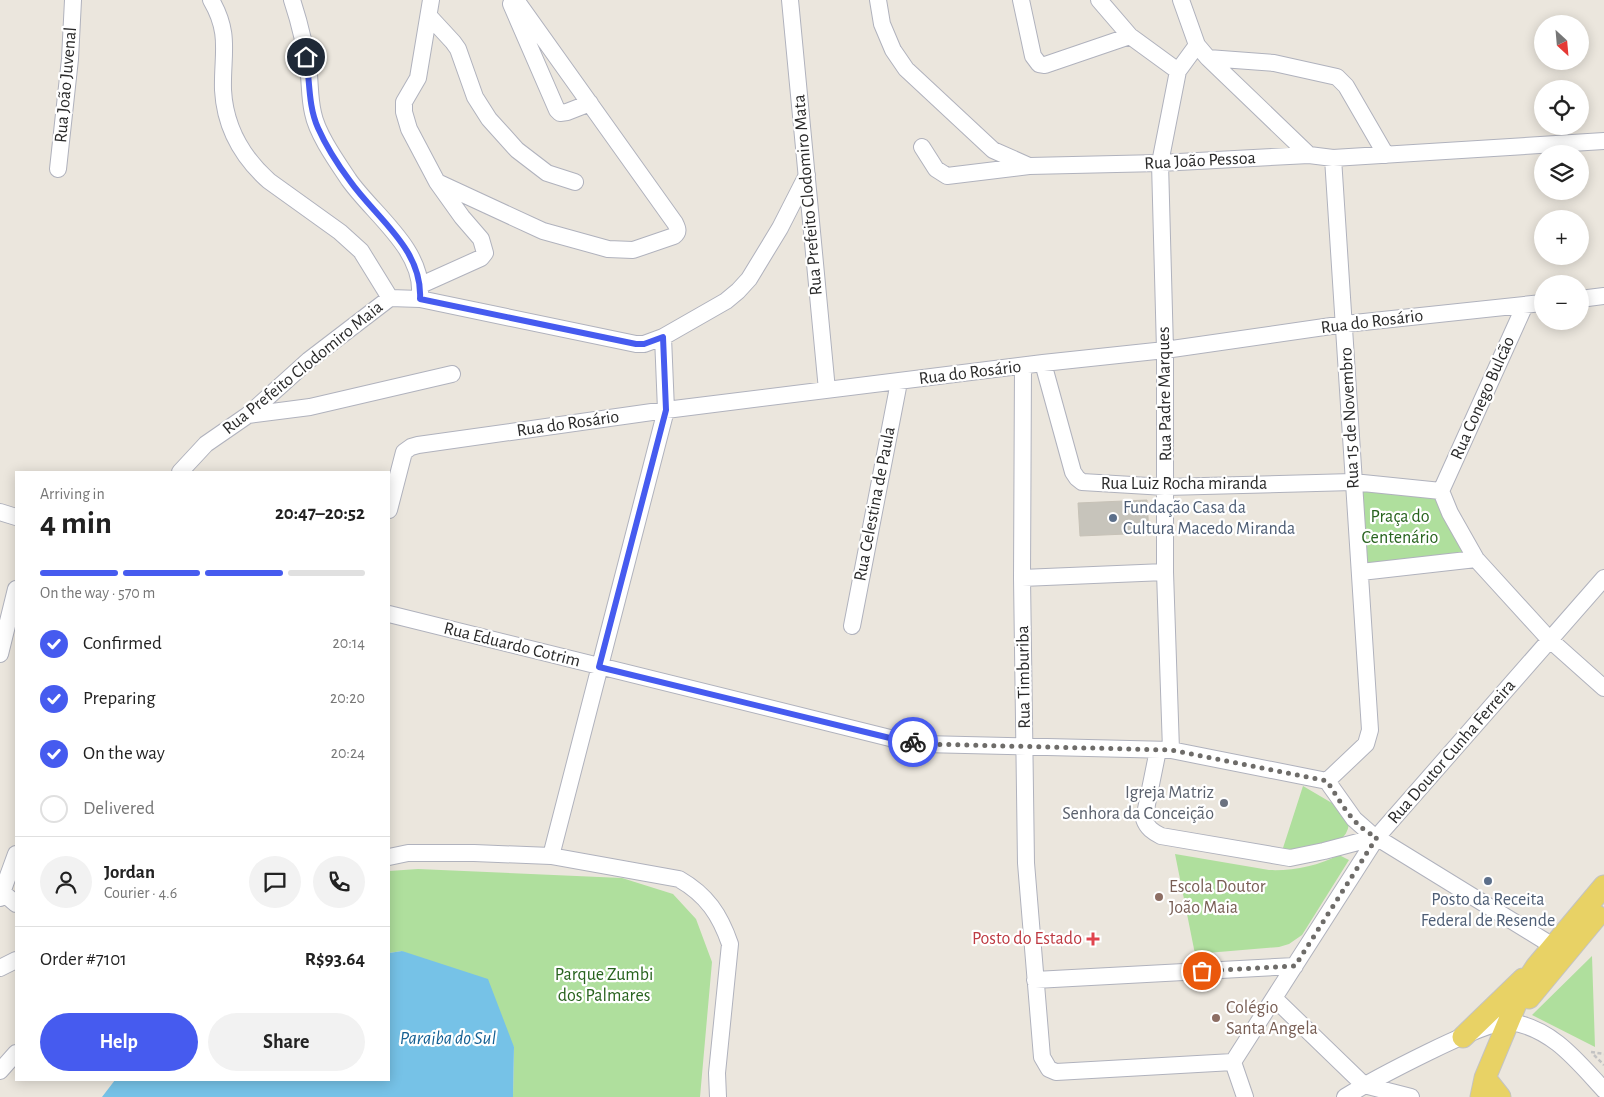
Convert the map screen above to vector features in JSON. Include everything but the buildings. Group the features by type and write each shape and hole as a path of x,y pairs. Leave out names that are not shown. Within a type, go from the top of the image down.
{"main road":[{"path":"1463,1037 1536,967 1604,886"},
{"path":"1510,1019 1536,991 1604,908"},
{"path":"1500,1097 1483,1087 1520,994 1536,967"}],"street":[{"name":"Rua João Juvenal","path":"58,169 70,59 73,0"},
{"path":"211,0 217,10 226,43 223,91 227,116 238,144 269,181 340,232 361,251 390,298"},
{"path":"292,0 300,25 309,73 313,114 319,129 350,181 407,250 418,274 420,292 481,258 485,253 481,239 436,182 409,129 404,112 404,102 418,78 430,8"},
{"path":"509,0 554,105 560,113 590,103"},
{"path":"436,182 543,232 608,249 640,248 674,236 677,233 678,229 516,0"},
{"name":"Rua Prefeito Clodomiro Mata","path":"790,0 827,390"},
{"name":"Rua João Pessoa","path":"878,0 882,24 893,50 906,69 994,150 1029,166 1160,163 1309,155 1334,158 1604,142"},
{"path":"1021,0 1033,56 1040,64 1045,65 1130,36"},
{"path":"1099,0 1130,36 1178,71"},
{"path":"1181,0 1197,45 1208,58 1309,155"},
{"path":"430,8 458,49 475,97 489,119 517,150 547,172 575,182"},
{"name":"Rua Padre Marques","path":"1197,45 1178,71 1160,163 1166,487 1165,750 1144,819 1154,833 1167,838 1290,858 1377,837"},
{"path":"1208,58 1274,63 1337,77 1346,86 1386,155"},
{"path":"922,147 936,169 947,176 1029,166"},
{"name":"Rua 15 de Novembro","path":"1327,781 1366,744 1370,730 1334,158"},
{"name":"Rua Prefeito Clodomiro Maia","path":"181,471 206,444 248,415 309,360 390,298 420,292 636,344 644,344 663,337 726,301 749,280 780,228 806,176"},
{"path":"1589,297 1604,296"},
{"name":"Rua do Rosário","path":"390,506 403,456 407,450 418,445 666,410 1043,363 1164,350 1345,324 1534,304"},
{"name":"Rua Conego Bulcão","path":"1441,491 1525,305"},
{"path":"552,856 666,410 663,337"},
{"name":"Rua Luiz Rocha miranda","path":"1043,363 1073,472 1082,482 1166,487 1353,482"},
{"name":"Rua Timburiba","path":"1024,366 1022,578 1026,863 1042,1057 1050,1068 1056,1072 1233,1062"},
{"path":"248,415 310,407 452,374"},
{"name":"Rua Celestina de Paula","path":"852,626 899,382"},
{"path":"1353,482 1441,491 1450,513 1476,559 1549,640 1604,688"},
{"path":"0,512 15,517"},
{"path":"1360,572 1476,559"},
{"path":"1022,578 1165,572"},
{"name":"Rua Doutor Cunha Ferreira","path":"1233,1062 1377,837 1604,578"},
{"path":"0,654 15,593"},
{"name":"Rua Eduardo Cotrim","path":"390,614 894,739 924,744 1165,750 1327,781"},
{"path":"1327,781 1354,820 1371,834 1553,946"},
{"path":"390,857 408,853 552,856 679,879 695,888 708,902 723,925 730,944 717,1072 718,1097"},
{"path":"15,857 1,893 15,903"},
{"path":"0,968 15,960"},
{"path":"1035,980 1295,966"},
{"path":"1274,998 1364,1085 1411,1097"},
{"path":"1345,1097 1364,1085 1463,1037 1510,1019 1564,1047 1604,1090"},
{"path":"0,1071 15,1054"},
{"path":"1233,1062 1245,1097"}],"path":[{"path":"1604,1054 1591,1052 1604,1065"}],"green space":[{"name":"Praça do Centenário","path":"1361,490 1435,495 1466,555 1367,568"},
{"path":"1303,786 1337,806 1349,824 1346,833 1332,845 1322,848 1282,851"},
{"path":"1175,854 1269,870 1305,867 1339,855 1349,860 1302,935 1289,944 1279,947 1195,954"},
{"name":"Parque Zumbi dos Palmares","path":"418,869 622,878 673,894 696,919 712,962 700,1097 513,1097 514,1047 402,951 390,953 390,871"},
{"path":"1592,956 1595,1047 1532,1015"}],"water":[{"name":"Paraiba do Sul","path":"402,951 488,979 514,1047 513,1097 102,1097 114,1081 390,1081 390,953"}],"way so far":[{"path":"913,742 1025,748 1171,750 1327,781 1354,820 1377,837 1295,966 1202,971"}],"place":[{"name":"Fundação Casa da Cultura Macedo Miranda","path":"1113,518"},
{"name":"Igreja Matriz Senhora da Conceição","path":"1224,803"},
{"name":"Posto da Receita Federal de Resende","path":"1488,881"},
{"name":"Escola Doutor João Maia","path":"1159,897"},
{"name":"Posto do Estado","path":"1093,939"},
{"name":"Colégio Santa Angela","path":"1216,1018"}],"route":[{"path":"306,57 313,114 319,129 350,181 407,250 421,285 420,299 636,344 644,344 663,337 666,410 599,667 913,742"}]}
